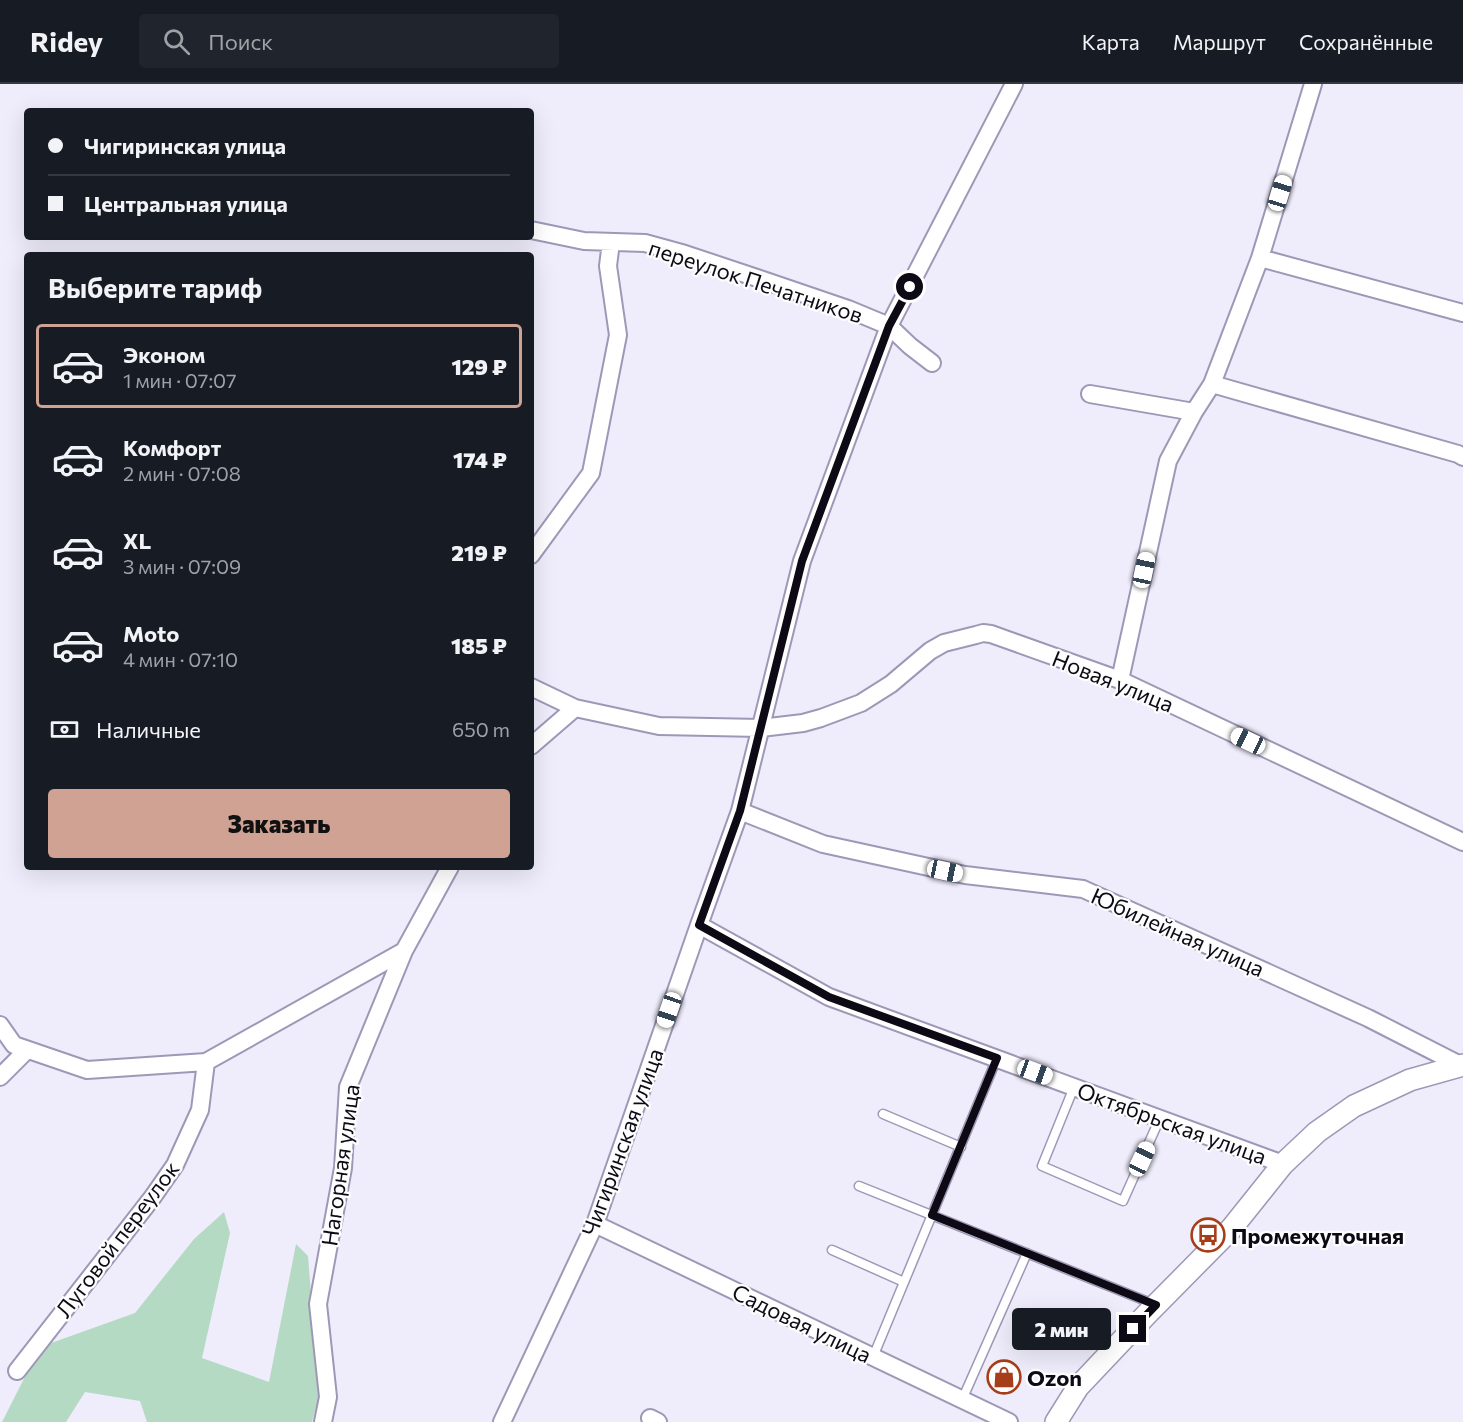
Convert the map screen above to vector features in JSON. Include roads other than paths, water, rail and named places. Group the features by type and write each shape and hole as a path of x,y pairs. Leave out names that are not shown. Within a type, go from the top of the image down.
{"street":[{"path":"1120,680 1168,461 1212,384 1260,258 1313,84"},
{"name":"Чигиринская улица","path":"502,1422 595,1224 740,811 802,561 889,326 1009,85"},
{"name":"переулок Печатников","path":"534,231 584,241 645,243 685,254 848,309 889,326 932,363"},
{"path":"534,551 591,472 618,335 608,266 611,242"},
{"path":"1260,258 1463,313"},
{"path":"1212,384 1463,457"},
{"path":"1090,394 1194,412"},
{"name":"Новая улица","path":"534,688 575,708 659,726 760,728 803,723 861,702 891,684 930,651 944,643 983,633 991,634 1120,680 1463,842"},
{"path":"534,743 575,708"},
{"name":"Юбилейная улица","path":"740,811 823,844 965,875 1083,889 1368,1018 1462,1065"},
{"name":"Нагорная улица","path":"323,1422 328,1397 318,1304 343,1168 348,1087 404,951 448,870"},
{"name":"Октябрьская улица","path":"699,925 829,997 1283,1164"},
{"path":"0,1025 14,1044 87,1070 206,1062 404,951"},
{"path":"0,1077 14,1044"},
{"name":"Луговой переулок","path":"17,1371 152,1198 175,1165 200,1110 206,1062"},
{"path":"1056,1422 1078,1387 1232,1229 1283,1164 1317,1132 1354,1106 1410,1080 1462,1065"},
{"name":"Садовая улица","path":"595,1224 1009,1422"}],"lane":[{"path":"873,1357 997,1058"},
{"path":"1074,1086 1042,1166 1123,1201 1161,1118"},
{"path":"883,1114 961,1147"},
{"path":"860,1186 1156,1305"},
{"path":"832,1250 904,1282"},
{"path":"962,1400 1027,1253"}],"place":[{"name":"Промежуточная","path":"1208,1235"},
{"name":"Ozon","path":"1004,1377"}]}
